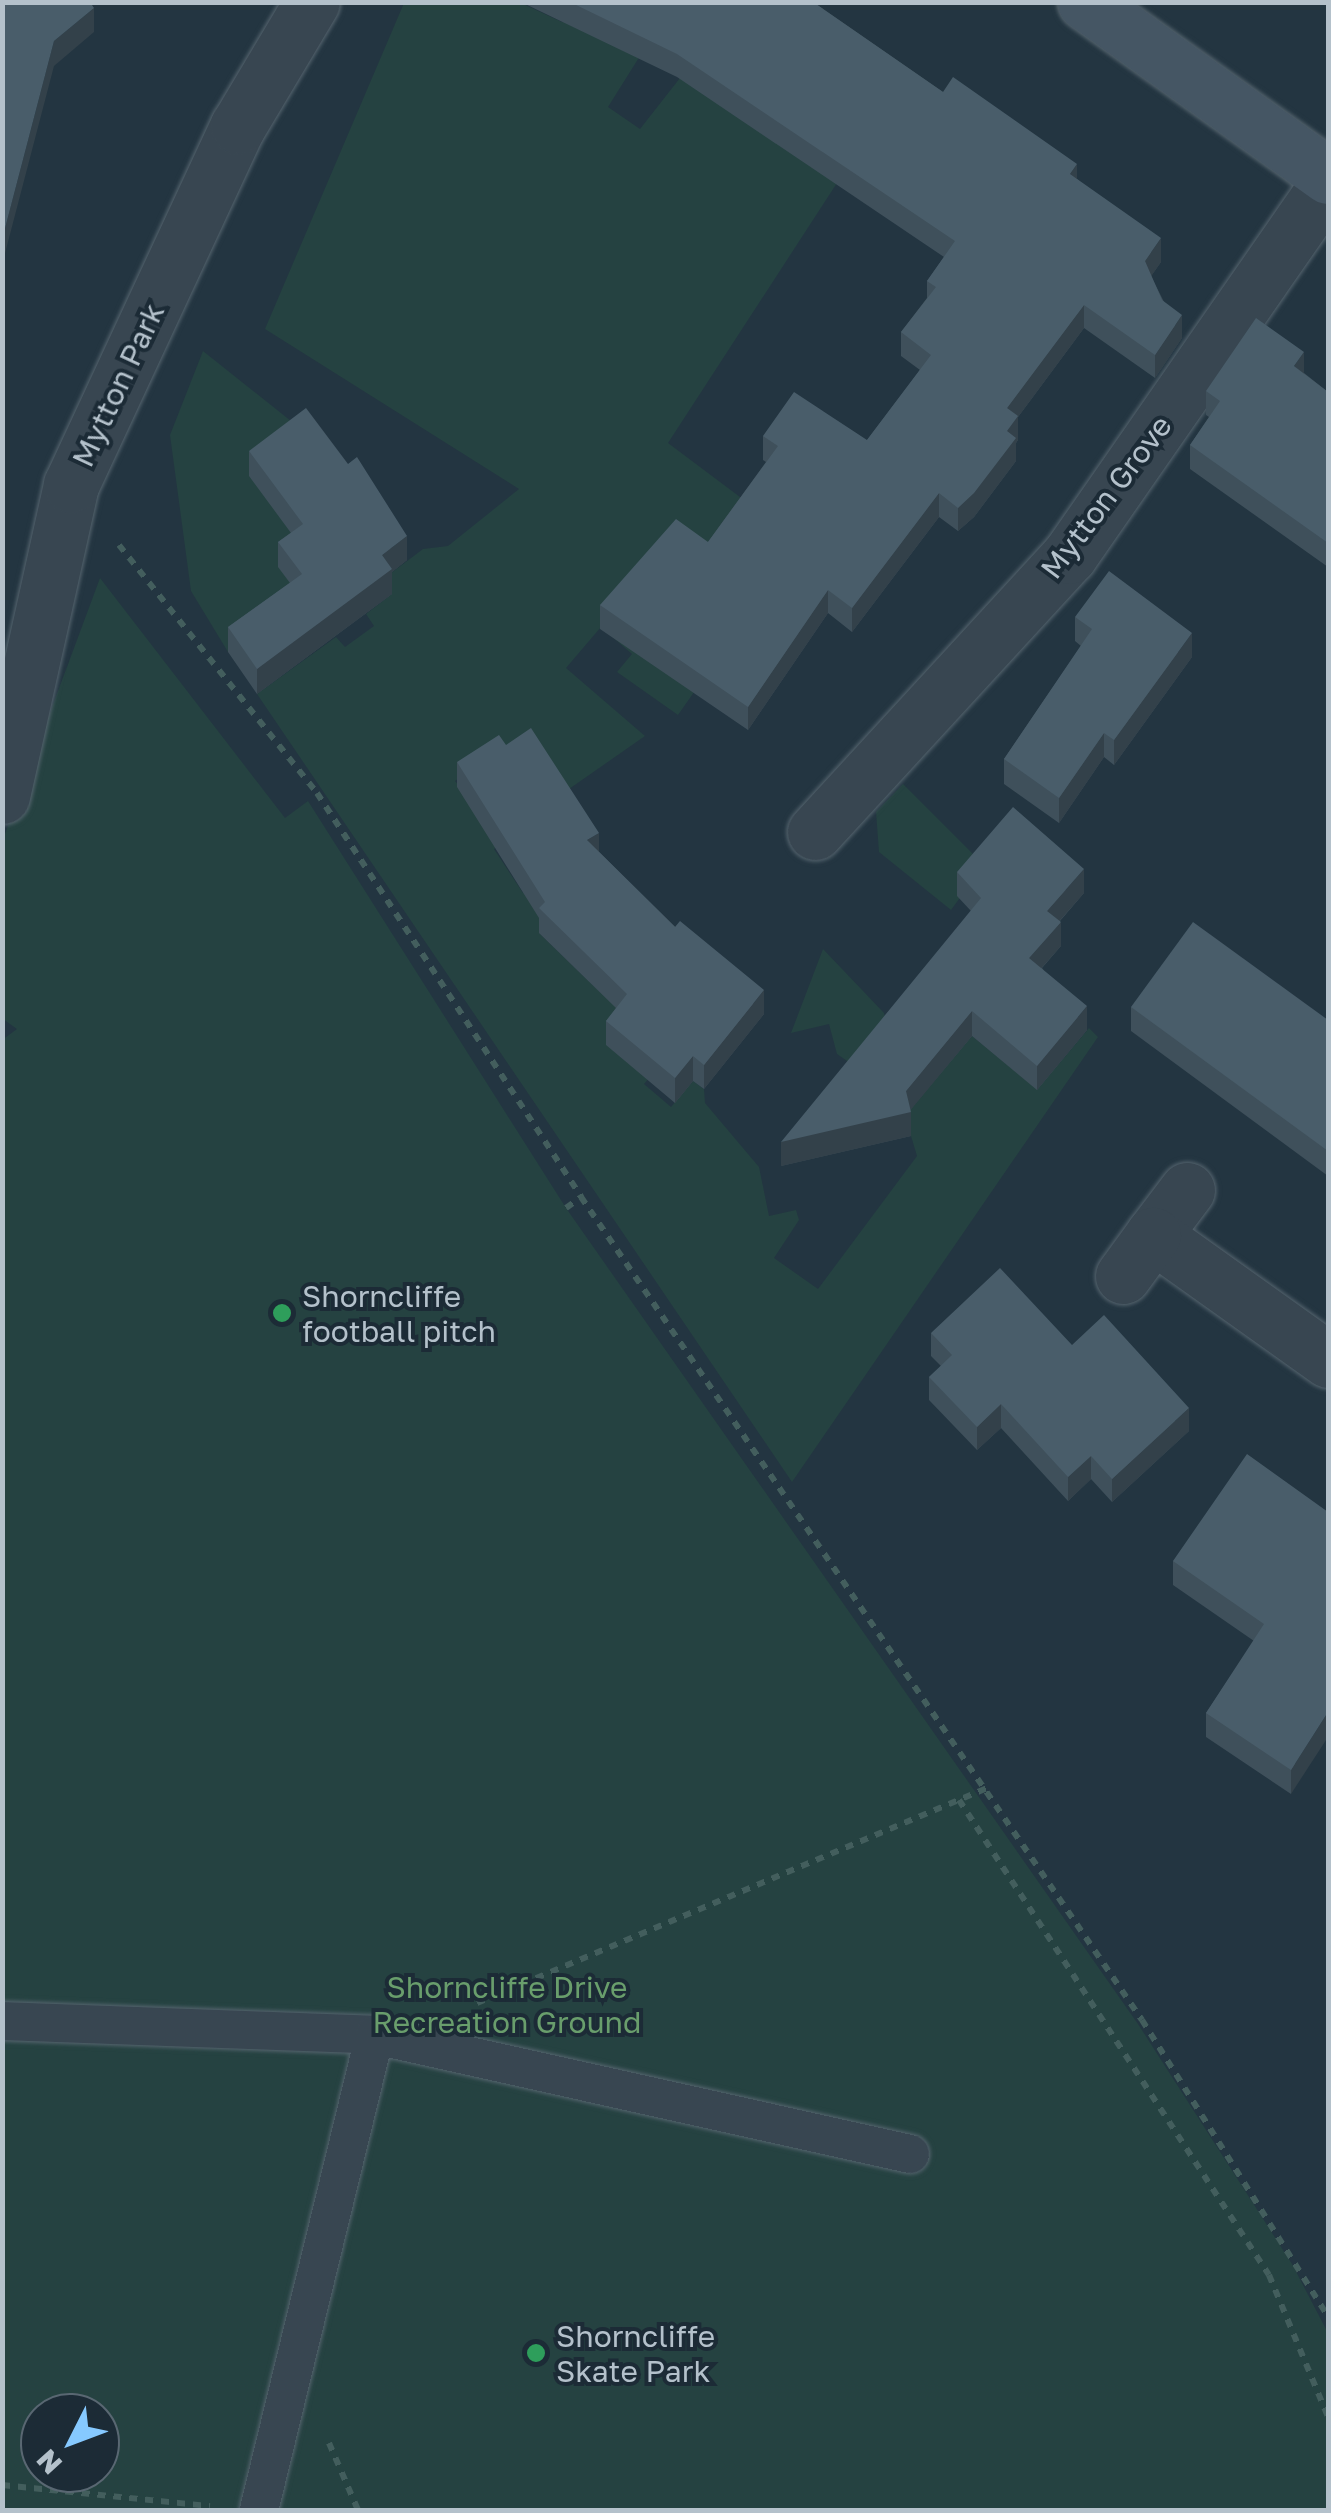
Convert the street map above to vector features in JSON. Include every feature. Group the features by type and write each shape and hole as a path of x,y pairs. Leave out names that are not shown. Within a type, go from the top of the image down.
{"main road":[{"path":"1084,2 1328,176"}],"street":[{"name":"Mytton Park","path":"2,796 71,485 238,126 312,2"},
{"name":"Mytton Grove","path":"815,832 1069,556 1328,184"},
{"path":"1187,1190 1138,1256 1328,1360"}],"lane":[{"path":"2,2021 383,2037 910,2154"},
{"path":"259,2510 383,2037"}],"path":[{"path":"71,485 318,793 581,1197 987,1788 1288,2244 1328,2316"},
{"path":"566,1208 581,1197"},
{"path":"383,2037 987,1788"},
{"path":"959,1800 1268,2275 1328,2417"},
{"path":"2,2485 218,2506"}],"green space":[{"path":"404,3 521,3 562,22 660,24 608,107 640,129 680,78 837,183 668,443 752,506 699,685 678,715 617,672 632,654 601,627 566,668 645,736 559,796 494,754 455,781 505,841 494,849 523,893 553,874 540,934 601,993 607,988 666,1058 644,1084 671,1107 693,1081 704,1089 705,1103 759,1167 769,1216 796,1210 799,1220 774,1258 818,1289 917,1156 911,1136 863,1072 837,1054 829,1024 791,1033 823,949 884,1013 892,1045 972,1036 1010,1067 1057,1066 1089,1028 1098,1037 792,1482 257,694 336,637 345,647 374,626 366,614 392,594 382,580 423,549 448,546 519,489 265,329"},
{"path":"203,351 306,433 302,599 228,652 191,591 170,435"},
{"name":"Shorncliffe Drive Recreation Ground","path":"100,578 285,818 308,801 566,1208 1138,2024 1292,2264 1328,2333 1328,2510 3,2510 2,1040 17,1029 3,1019 2,842"},
{"path":"903,784 984,865 951,910 879,852 876,812"}],"building":[{"path":"2,2 90,2 94,8 54,41 3,236"},
{"path":"570,2 813,2 943,92 953,77 1077,164 1070,174 1161,238 1145,261 1162,300 1182,315 1155,355 1084,305 1007,408 1018,416 1007,431 1016,438 974,493 958,508 939,493 852,608 828,590 748,707 600,605 676,519 708,542 778,446 763,436 794,392 867,440 931,355 901,332 936,287 927,281 955,241 677,54"},
{"path":"1256,318 1304,352 1294,366 1328,392 1328,543 1190,445 1220,401 1206,391"},
{"path":"306,408 348,464 357,457 407,536 382,555 392,569 257,669 228,627 302,574 278,542 303,524 249,451"},
{"path":"1109,571 1192,633 1114,740 1104,733 1059,798 1004,759 1092,629 1075,617"},
{"path":"531,728 599,833 587,840 675,927 680,921 764,990 704,1065 693,1056 675,1078 606,1021 627,994 539,908 545,902 457,762 499,735 506,745"},
{"path":"1013,807 1084,869 1047,911 1061,922 1029,958 1087,1006 1037,1066 972,1011 906,1091 911,1112 781,1142 981,898 957,872"},
{"path":"1193,922 1328,1020 1328,1151 1131,1007"},
{"path":"1000,1268 1072,1345 1104,1315 1189,1408 1112,1479 1091,1456 1068,1477 1001,1404 977,1427 929,1377 952,1355 931,1333"},
{"path":"1247,1454 1328,1512 1328,1712 1291,1770 1206,1713 1264,1624 1173,1561"}],"place":[{"name":"Shorncliffe football pitch","path":"282,1313"},
{"name":"Shorncliffe Skate Park","path":"536,2353"}]}
